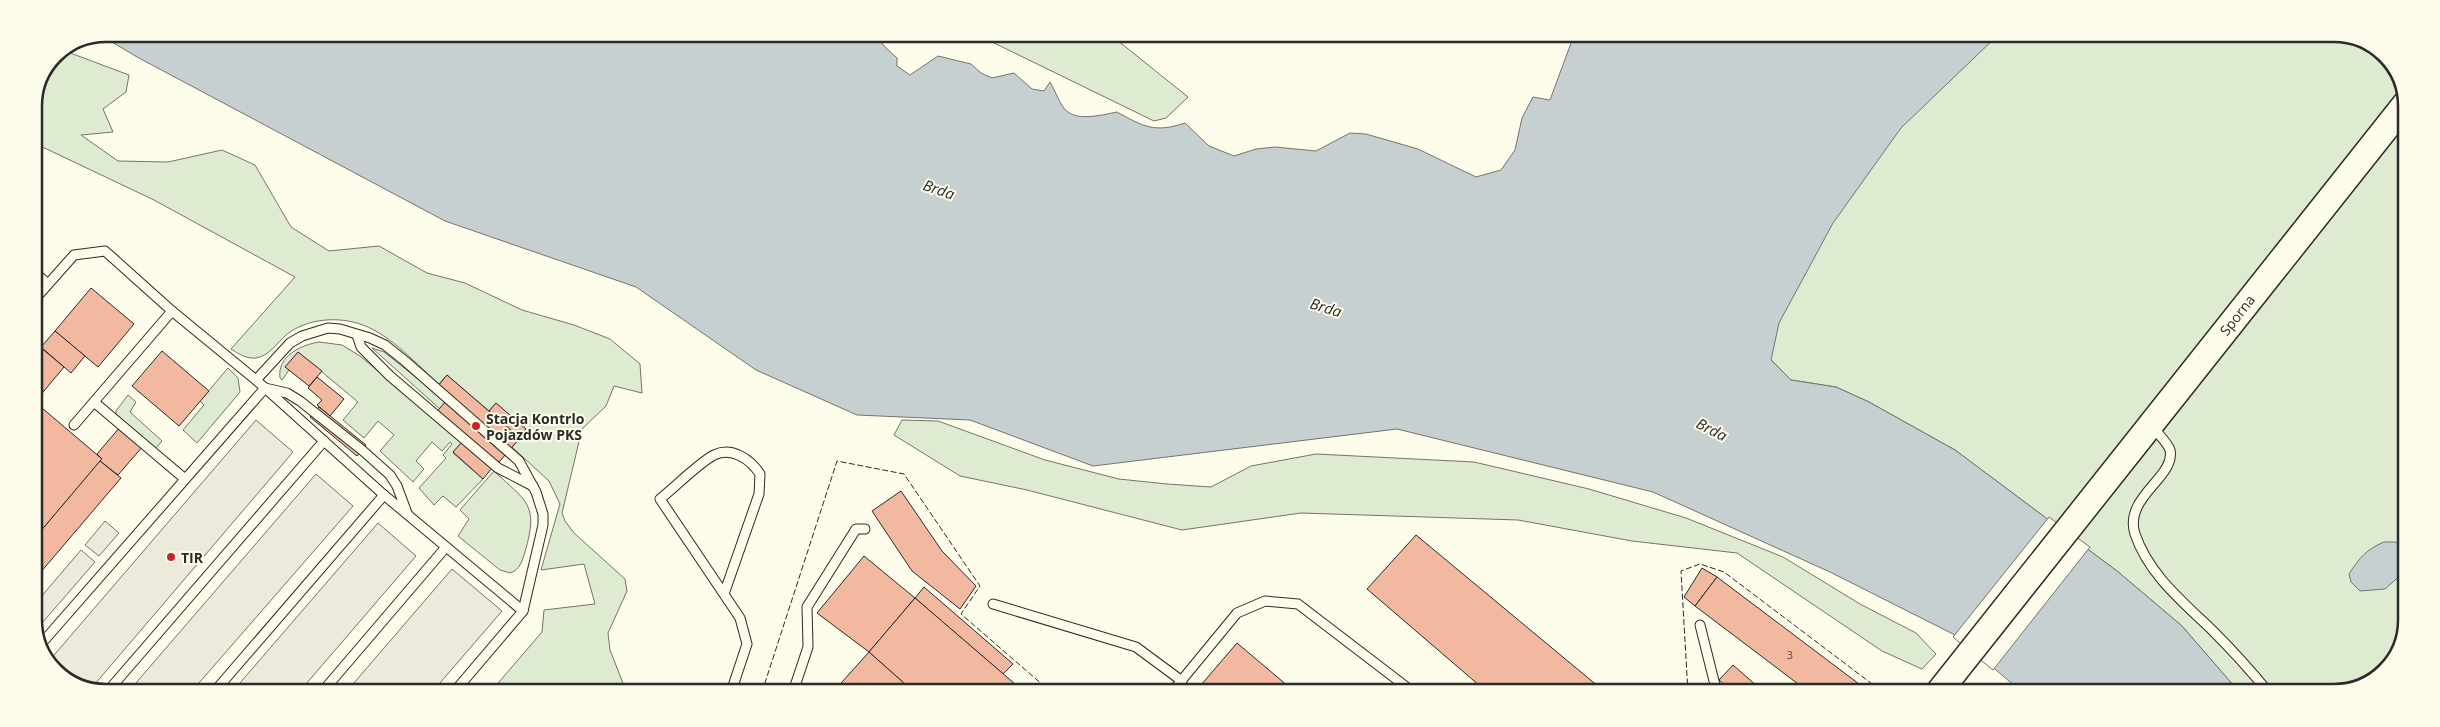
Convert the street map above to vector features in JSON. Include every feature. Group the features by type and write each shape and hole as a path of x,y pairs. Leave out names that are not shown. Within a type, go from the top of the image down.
{"street":[{"name":"Sporna","path":"1945,684 2070,529 2150,424 2397,113"}],"lane":[{"path":"43,290 74,254 104,251 172,311 256,380 408,516 523,612"},
{"path":"43,280 48,284"},
{"path":"74,425 172,311"},
{"path":"256,380 279,353 302,336 328,328 340,329 385,346 412,367 519,461 541,502 543,525 523,612 461,684"},
{"path":"357,335 361,347 390,376 498,468 533,486"},
{"path":"46,640 265,388"},
{"path":"265,388 287,393 300,400 390,475 397,486 408,516"},
{"path":"94,402 185,480"},
{"path":"2150,424 2170,449 2170,461 2138,504 2134,514 2132,523 2140,546 2155,573 2172,593 2214,632 2261,684"},
{"path":"114,684 324,441"},
{"path":"724,594 759,494 760,474 746,457 731,452 715,454 660,499 740,618 747,644 734,684"},
{"path":"221,684 384,495"},
{"path":"796,684 808,647 807,607 856,529 866,529"},
{"path":"328,684 446,547"},
{"path":"1179,684 1237,613 1264,601 1298,604 1403,684"},
{"path":"993,604 1136,647 1182,681"},
{"path":"1700,625 1715,684"}],"green space":[{"path":"994,43 1121,43 1188,97 1166,118 1154,121"},
{"path":"1919,43 2342,43 2362,49 2376,58 2389,75 2393,82 2397,103 2398,620 2393,645 2387,656 2382,663 2365,676 2342,684 2232,684 2182,626 2117,571 1955,450 1869,402 1836,387 1791,380 1670,257"},
{"path":"71,53 129,75 126,92 103,109 113,132 81,135 118,161 168,162 222,150 255,165 291,227 329,251 379,246 427,273 465,283 522,310 574,325 610,339 640,364 642,393 614,386 606,406 582,429 562,513 565,521 574,533 625,579 627,591 608,633 610,650 623,684 497,684 542,632 544,610 595,604 584,564 541,570 560,504 549,481 512,447 525,429 496,403 489,411 447,375 439,384 394,343 374,330 354,322 323,320 304,325 294,329 261,357 246,357 231,349 295,277 154,200 43,147 43,107 47,82 61,61"},
{"path":"319,342 342,345 360,356 462,442 453,453 483,479 456,507 443,496 434,505 419,488 446,458 443,455 452,444 450,442 442,451 432,442 416,461 424,469 413,482 380,451 394,435 378,421 364,438 343,420 358,402 298,352 286,367 289,370 282,380 280,378 280,370 286,358 298,349"},
{"path":"372,348 384,352 446,401 440,409"},
{"path":"228,368 238,378 240,392 197,443 183,430 204,405 200,401"},
{"path":"128,395 136,402 130,412 162,441 154,450 116,415 116,411"},
{"path":"902,420 938,421 1045,460 1119,479 1167,484 1211,487 1251,466 1316,454 1474,462 1589,489 1686,518 1783,557 1860,604 1916,633 1936,654 1922,669 1882,651 1737,553 1632,541 1518,520 1301,513 1182,530 1027,490 960,476 894,435"},
{"path":"494,471 522,498 530,513 531,523 523,559 520,565 510,573 500,570 458,536 469,519 460,510"}],"shaded area":[{"name":"TIR","path":"256,420 293,452 96,683 71,674 61,666 54,656"},
{"name":"TIR","path":"316,474 353,506 198,684 135,684"},
{"path":"105,521 119,533 99,556 85,545"},
{"path":"378,523 416,556 306,684 239,684"},
{"path":"81,550 95,562 43,622 43,594"},
{"path":"452,569 502,611 439,684 353,684"}],"water":[{"name":"Brda","path":"114,43 882,43 897,58 897,66 910,75 938,56 971,64 981,73 992,78 1014,73 1032,89 1044,91 1050,82 1063,107 1074,115 1088,117 1117,112 1142,125 1157,128 1166,128 1185,123 1209,146 1234,156 1256,149 1275,147 1316,151 1350,133 1366,134 1418,149 1476,177 1501,170 1515,150 1522,118 1533,97 1550,100 1571,43 1990,43 1901,128 1833,223 1779,323 1771,360 1791,380 1836,387 1869,402 1955,450 2117,571 2182,626 2232,684 2012,684 1955,635 1830,572 1653,492 1397,429 1093,466 970,420 857,415 756,370 636,287 445,221"},
{"path":"2384,542 2398,544 2398,577 2385,589 2360,591 2351,582 2349,574 2356,563 2373,548"}],"pier":[{"path":"2049,517 2090,547 1993,670 1953,637"}],"building":[{"path":"91,288 134,324 98,367 55,331"},
{"path":"55,331 85,356 71,373 43,349 43,345"},
{"path":"43,350 64,367 43,392"},
{"path":"162,351 209,391 179,426 132,386"},
{"path":"298,352 322,371 309,386 285,367"},
{"name":"Stacja Kontrlo Pojazdów PKS","path":"447,375 520,438 493,469 433,416 446,401 434,391"},
{"path":"317,377 344,399 330,416 317,405 322,400 308,388"},
{"path":"496,403 526,429 519,437 489,411"},
{"path":"319,407 366,445 357,456 310,417"},
{"path":"43,409 102,459 43,528"},
{"path":"120,427 143,446 118,475 100,461 102,459 97,454"},
{"path":"462,442 492,468 483,479 453,452"},
{"path":"100,461 121,478 43,569 43,528"},
{"path":"901,491 942,551 976,586 960,609 912,571 872,511"},
{"path":"1416,535 1595,684 1478,684 1367,589"},
{"path":"864,556 915,598 869,652 817,613"},
{"path":"1702,568 1717,577 1695,606 1684,597"},
{"path":"1717,577 1859,684 1798,684 1695,606"},
{"path":"924,587 1013,664 1003,674 915,598"},
{"path":"915,598 1015,684 905,684 869,652"},
{"path":"1237,643 1286,684 1202,684"},
{"path":"869,652 905,684 840,684"},
{"path":"1733,665 1755,684 1723,684 1719,680"}],"fence":[{"path":"765,684 837,461 904,474 980,586 961,614 1042,684"},
{"path":"1687,684 1681,571 1700,564 1724,572 1872,684"}],"place":[{"name":"Stacja Kontrlo Pojazdów PKS","path":"476,426"},
{"name":"TIR","path":"171,557"}]}
